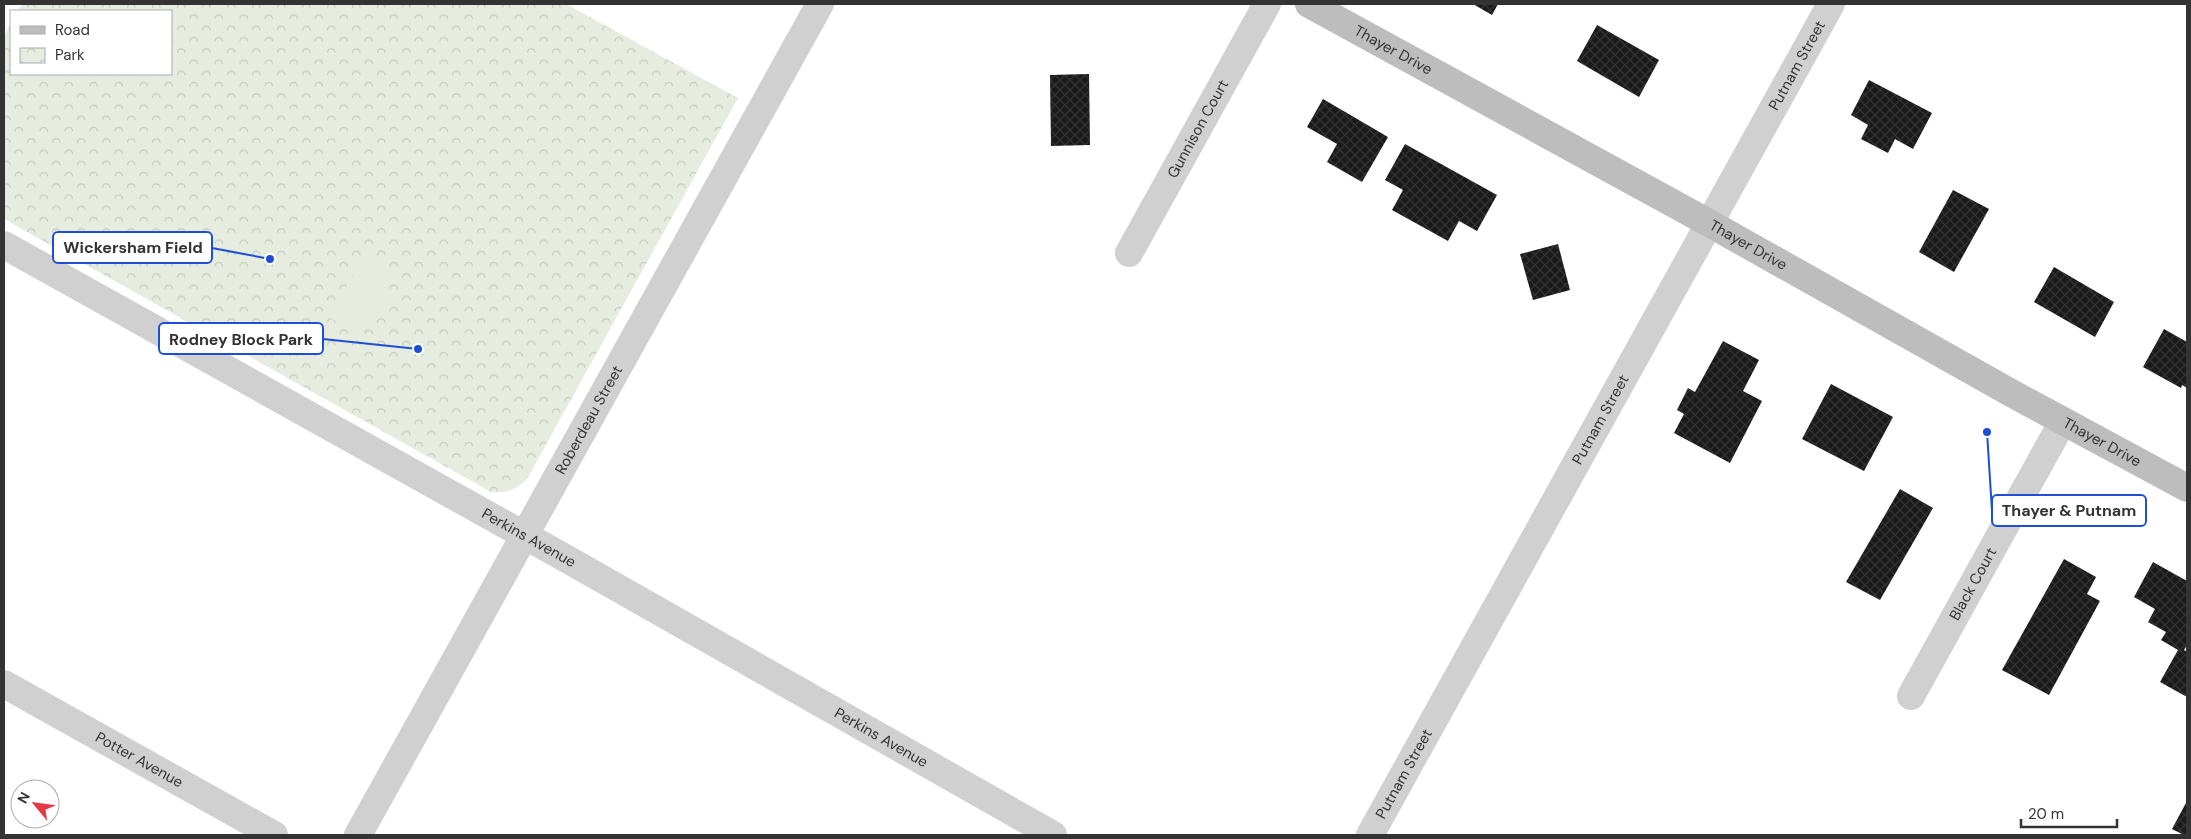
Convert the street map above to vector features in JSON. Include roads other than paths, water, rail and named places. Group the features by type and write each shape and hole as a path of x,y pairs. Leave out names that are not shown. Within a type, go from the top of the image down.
{"street":[{"name":"Roberdeau Street","path":"358,835 820,4"},
{"name":"Gunnison Court","path":"1128,253 1267,4"},
{"name":"Thayer Drive","path":"1309,4 2187,488"},
{"name":"Putnam Street","path":"1370,835 1831,4"},
{"name":"Perkins Avenue","path":"4,245 525,536 1052,835"},
{"name":"Black Court","path":"1911,696 2063,421"},
{"name":"Potter Avenue","path":"4,684 274,835"}],"place":[{"name":"Wickersham Field","path":"270,259"},
{"name":"Rodney Block Park","path":"418,349"},
{"name":"Thayer & Putnam","path":"1987,432"}]}
